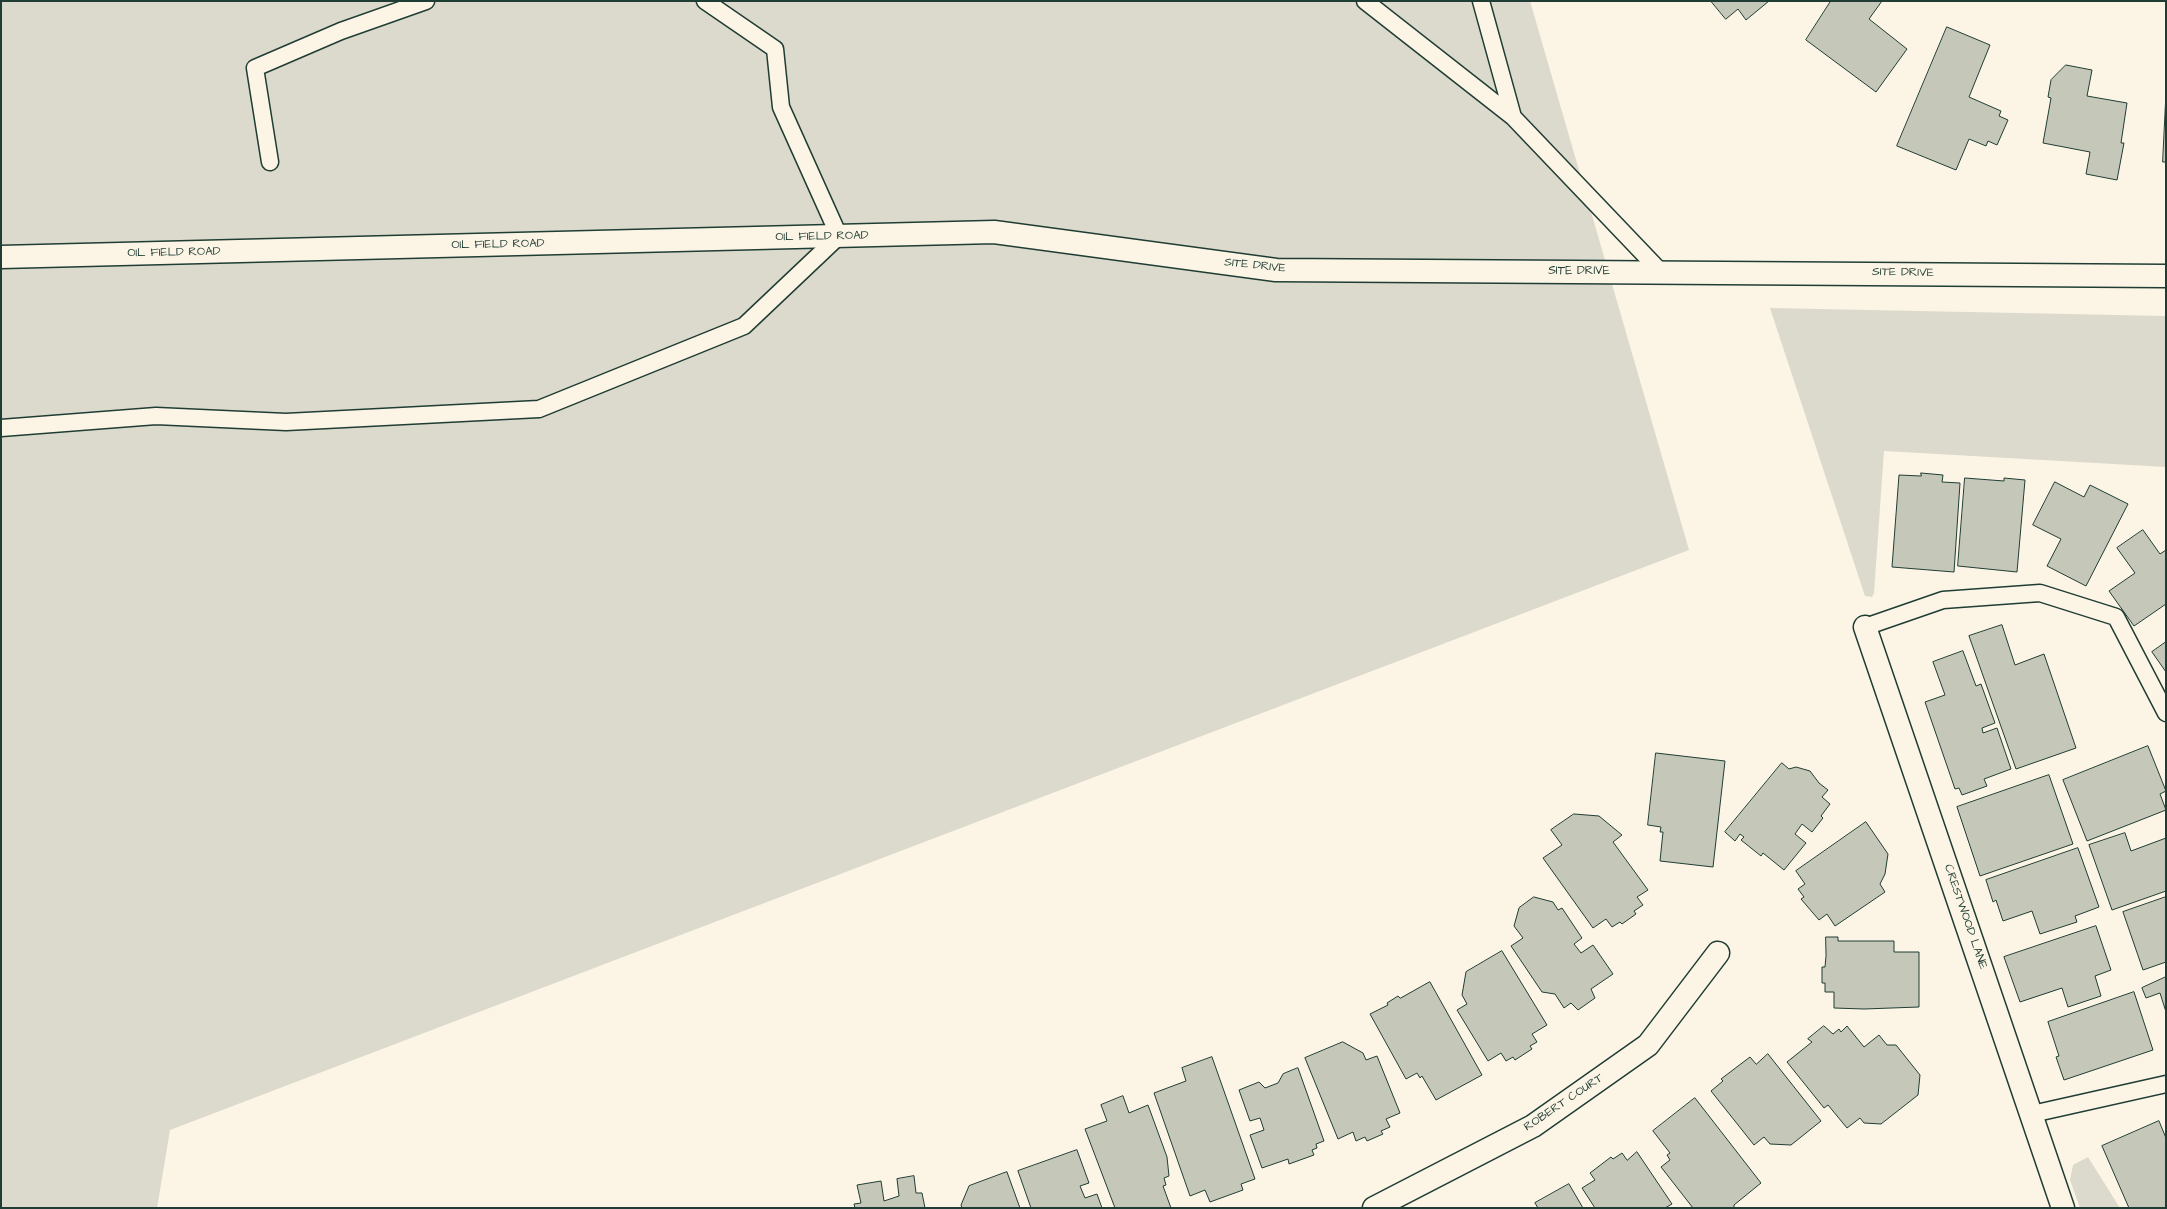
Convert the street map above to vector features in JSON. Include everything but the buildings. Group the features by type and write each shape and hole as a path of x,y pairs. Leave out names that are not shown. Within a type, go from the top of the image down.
{"street":[{"name":"OIL FIELD ROAD","path":"1,257 994,232"},
{"name":"SITE DRIVE","path":"994,232 1276,270 1660,271 2166,276"},
{"name":"CRESTWOOD LANE","path":"1865,627 2063,1208"},
{"name":"ROBERT COURT","path":"1374,1208 1533,1126 1648,1045 1718,953"}],"lane":[{"path":"270,162 255,68 341,31 426,1"},
{"path":"1,428 156,416 286,422 539,409 744,326 839,236 781,107 775,49 705,1"},
{"path":"1365,1 1513,118 1660,271"},
{"path":"1481,1 1513,118"},
{"path":"1865,627 1943,600 2040,594 2116,616 2166,713"},
{"path":"2032,1114 2166,1084"}],"shaded area":[{"path":"1,1 1530,1 1689,550 170,1130 157,1208 1,1208"},
{"path":"1770,308 2166,316 2166,467 1884,451 1874,593 1872,597 1865,596"},
{"path":"2088,1157 2120,1208 2080,1208 2070,1180 2073,1165"}]}
